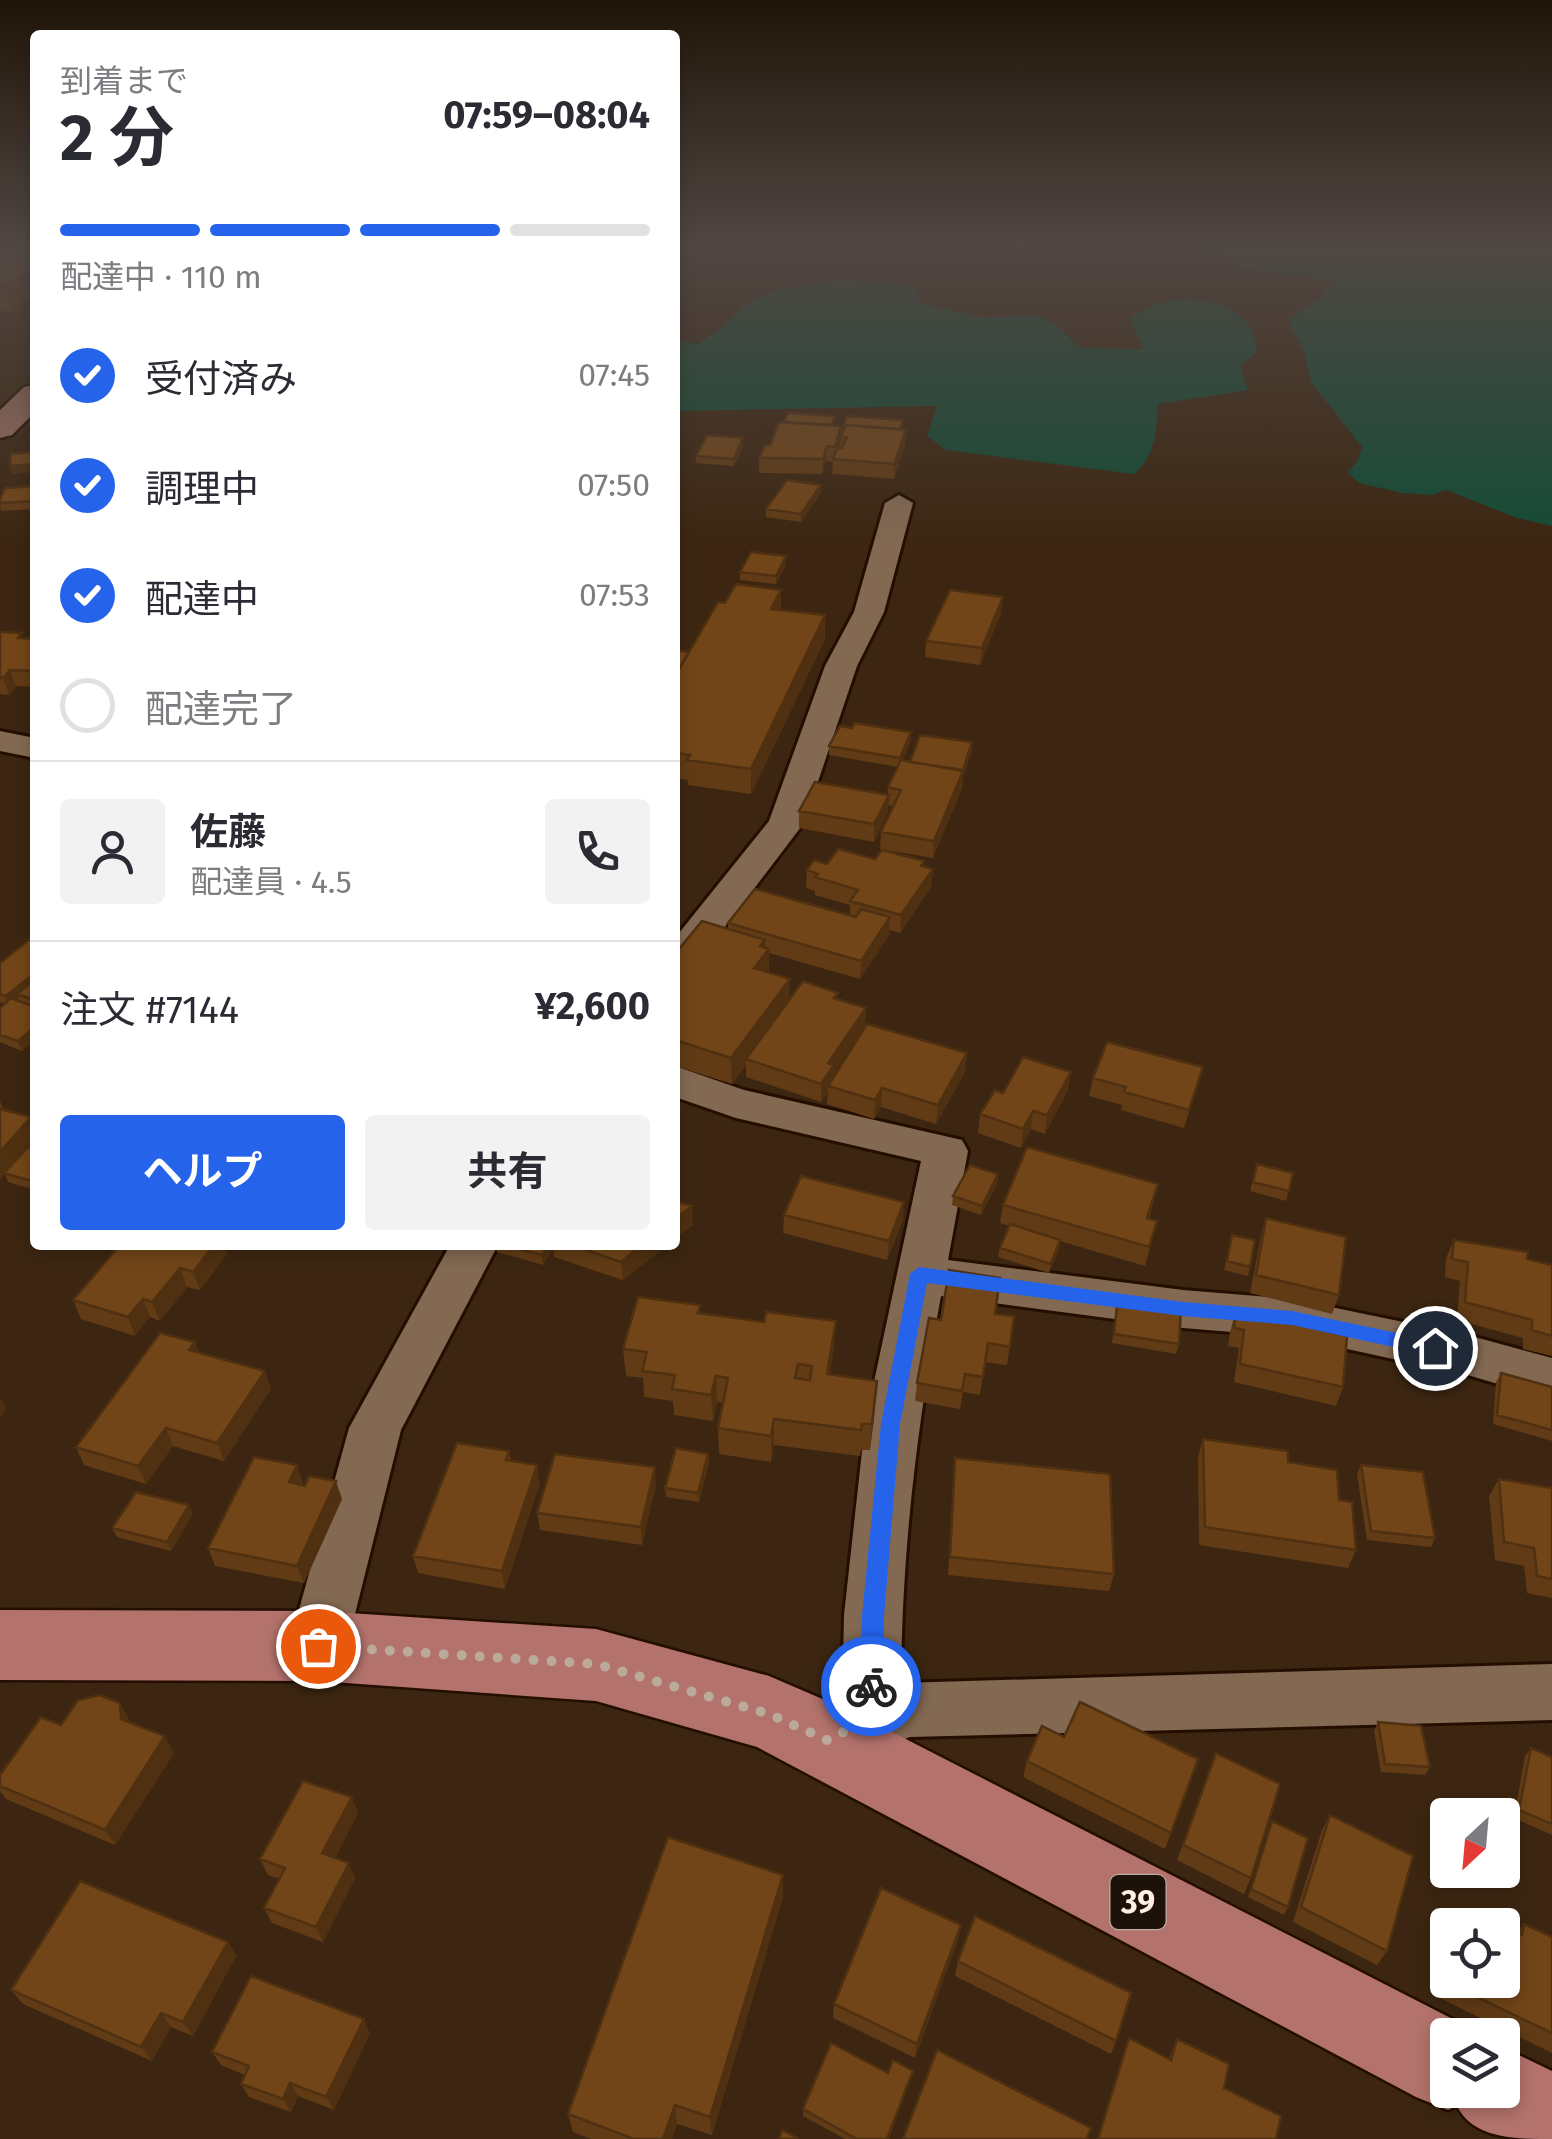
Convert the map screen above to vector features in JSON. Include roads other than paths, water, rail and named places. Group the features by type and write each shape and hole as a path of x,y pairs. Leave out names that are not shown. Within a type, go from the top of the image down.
{"main road":[{"name":"39","path":"0,1644 318,1646 596,1664 769,1714 849,1729 1430,2054"},
{"path":"1520,2103 1552,2120"}],"street":[{"path":"0,428 30,399"},
{"path":"680,959 786,822 841,666 869,612 899,504"},
{"path":"0,741 30,747"},
{"path":"680,1083 736,1103 946,1151 890,1424 873,1616 849,1729"},
{"path":"318,1646 375,1428 471,1250"},
{"path":"919,1274 1183,1309 1292,1318 1471,1356 1552,1379"},
{"path":"849,1729 910,1708 1552,1692"}]}
